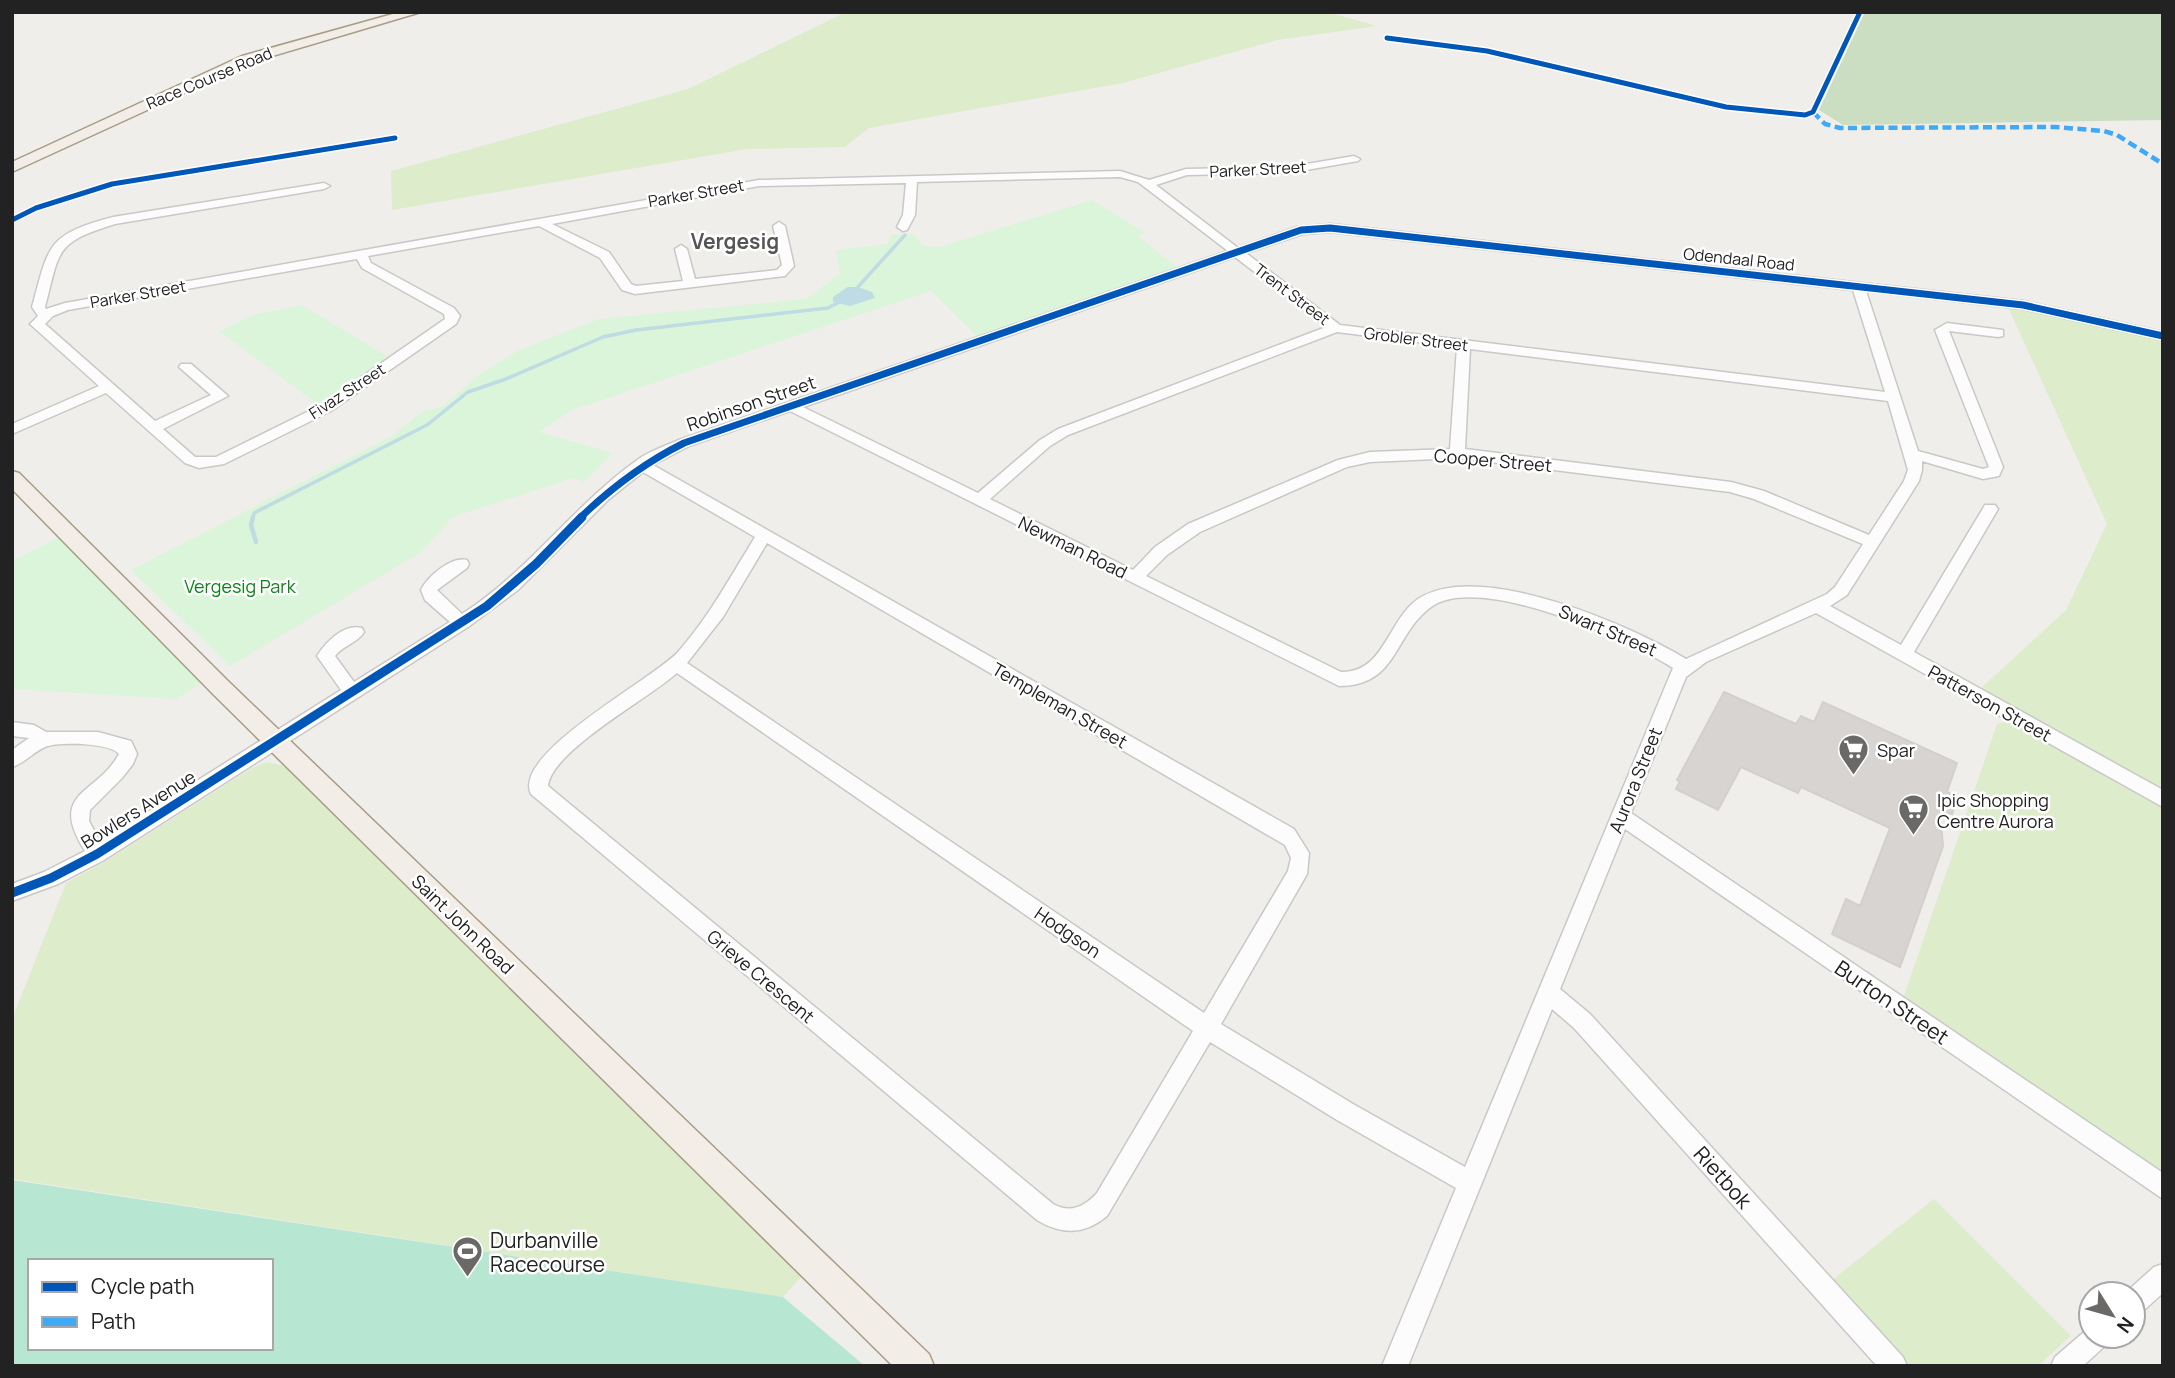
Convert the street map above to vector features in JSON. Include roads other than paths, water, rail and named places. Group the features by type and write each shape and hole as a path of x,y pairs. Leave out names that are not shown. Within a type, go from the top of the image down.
{"main road":[{"name":"Race Course Road","path":"12,168 247,59 415,12"},
{"name":"Saint John Road","path":"12,477 276,741 918,1366"}],"street":[{"name":"Parker Street","path":"44,315 65,307 759,183 1120,174 1135,177 1147,184 1186,172 1289,170 1354,159"},
{"path":"902,227 909,215 912,179"},
{"name":"Trent Street","path":"1147,184 1336,328"},
{"name":"Fivaz Street","path":"324,186 113,222 79,232 53,252 38,307 44,315 37,322 38,328 190,460 199,463 219,461 326,408 451,321 453,316 449,311 366,265 361,254"},
{"path":"544,220 544,224 607,258 629,289 781,273 788,266 779,226"},
{"name":"Robinson Street","path":"276,741 508,591 611,487 641,464 684,443 1310,228"},
{"name":"Odendaal Road","path":"1310,228 2023,305 2163,335"},
{"path":"681,249 690,284"},
{"path":"1685,667 1819,607 1841,591 1911,481 1915,466 1912,454 1858,287"},
{"path":"1912,454 1983,474 1994,473 1996,470 1942,330 1947,327 1998,333"},
{"name":"Grobler Street","path":"979,501 1045,443 1063,432 1336,328 1894,397"},
{"path":"1457,453 1464,345"},
{"path":"153,428 226,400 186,367"},
{"path":"12,430 106,388"},
{"name":"Newman Road","path":"790,406 1333,677 1358,680"},
{"name":"Cooper Street","path":"1134,578 1161,551 1194,528 1343,463 1384,455 1457,453 1740,489 1872,542"},
{"name":"Templeman Street","path":"641,464 1292,839 1301,856 1300,868 1206,1027"},
{"path":"1904,655 1990,509"},
{"name":"Grieve Crescent","path":"764,535 710,621 676,664 554,754 540,772 538,789 1052,1217 1079,1220 1098,1210 1206,1027"},
{"path":"461,564 432,584 429,590 431,596 462,623"},
{"name":"Swart Street","path":"1358,680 1374,670 1417,609 1438,596 1464,592 1558,608 1655,650 1685,667"},
{"name":"Patterson Street","path":"1819,607 2163,799"},
{"path":"352,692 326,656 334,645 356,632"},
{"name":"Hodgson","path":"676,664 1206,1027 1345,1112 1471,1183"},
{"name":"Aurora Street","path":"1395,1366 1669,693 1685,667"},
{"path":"12,729 34,732 43,740"},
{"path":"12,760 43,740 54,737 115,741 128,749 123,764 92,793 79,814 80,831 97,855"},
{"name":"Bowlers Avenue","path":"12,893 51,878 97,855 276,741"},
{"name":"Burton Street","path":"1621,816 2163,1187"},
{"name":"Rietbok","path":"1549,993 1582,1021 1894,1366"},
{"path":"2147,1290 2163,1276"},
{"path":"2064,1366 2081,1350"}],"water":[{"path":"848,287 872,292 875,298 850,306 833,302 833,297"}],"waterway":[{"path":"856,289 905,235"},
{"path":"253,518 254,513 427,425 468,392 506,379 603,337 636,330 828,308 841,301"},
{"path":"253,517 251,525 256,542"}],"place":[{"name":"Spar","path":"1854,777"},
{"name":"Ipic Shopping Centre Aurora","path":"1914,837"},
{"name":"Durbanville Racecourse","path":"467,1279"}],"district":[{"name":"Vergesig","path":"735,241"}],"park label":[{"name":"Vergesig Park","path":"240,586"}]}
